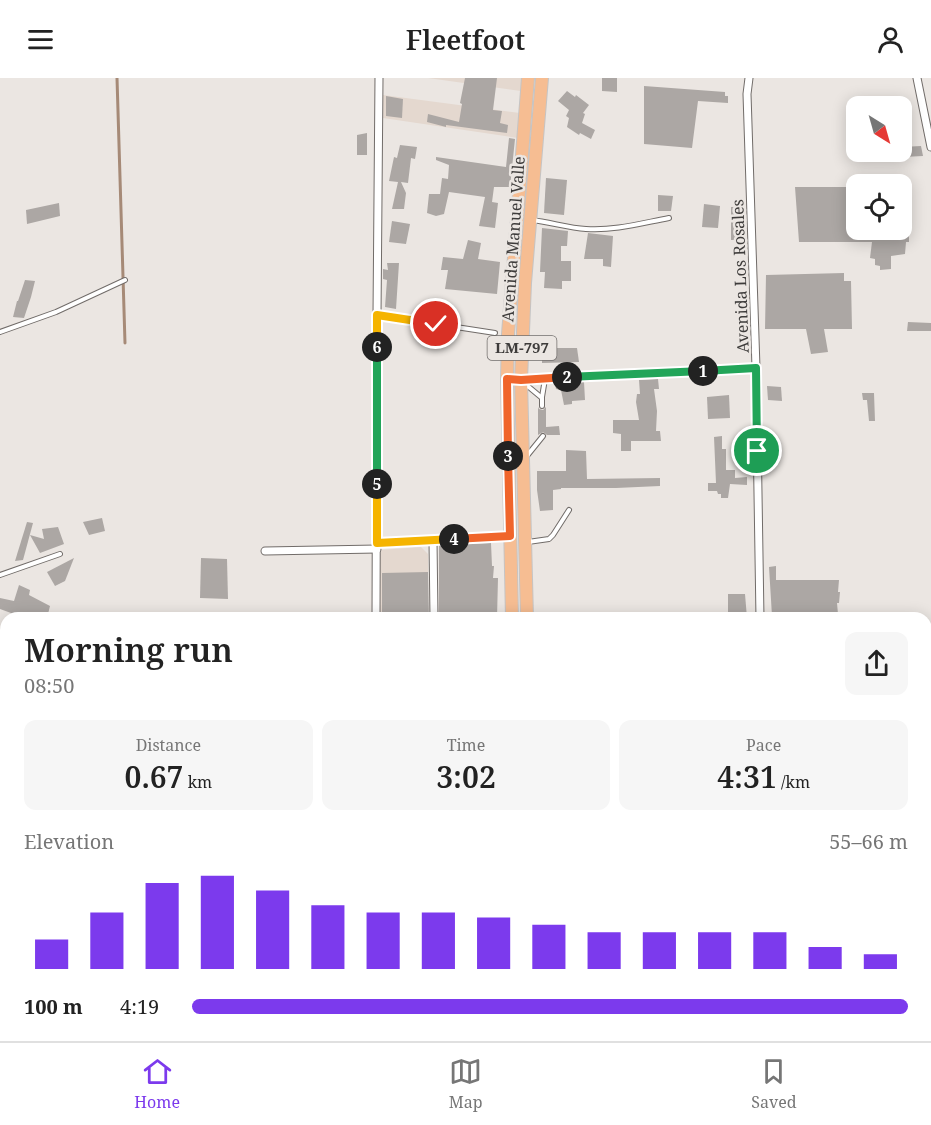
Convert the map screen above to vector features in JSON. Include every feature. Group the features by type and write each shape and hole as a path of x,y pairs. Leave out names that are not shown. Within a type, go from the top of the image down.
{"main road":[{"name":"Avenida Manuel Valle","path":"512,612 507,379 509,322 528,78"},
{"name":"Avenida Manuel Valle","path":"527,612 521,380 525,283 542,78"}],"street":[{"path":"376,612 379,78"},
{"name":"Avenida Los Rosales","path":"749,78 747,94 756,368 760,612"},
{"path":"917,78 931,147"},
{"path":"507,379 756,368"},
{"path":"265,551 377,546 510,536"},
{"path":"433,541 434,612"}],"lane":[{"path":"530,220 597,230 669,218"},
{"path":"0,332 56,312 125,280"},
{"path":"377,315 495,333"},
{"path":"542,406 545,379"},
{"path":"521,380 542,398"},
{"path":"523,459 543,436"},
{"path":"525,542 549,539 568,510"},
{"path":"0,575 60,554"}],"shaded area":[{"path":"428,78 522,78 521,91"},
{"path":"383,95 520,113 518,138 383,118"},
{"path":"421,547 428,554 428,593 408,612 379,612 380,550"}],"building":[{"path":"465,78 497,78 493,110 502,111 500,123 508,125 507,133 446,125 446,127 427,122 428,114 459,122"},
{"path":"602,78 617,78 617,92 602,91"},
{"path":"644,86 725,92 725,96 728,96 728,103 698,101 692,148 644,144"},
{"path":"567,91 589,105 583,113 585,114 582,123 595,130 591,139 567,127 569,118 566,116 569,110 558,101"},
{"path":"386,96 403,99 402,118 386,116"},
{"path":"367,133 367,155 357,155 357,135"},
{"path":"509,138 515,139 510,187 494,187 492,202 498,203 495,228 479,226 485,197 449,192 444,214 436,216 427,213 429,194 440,194 442,178 448,179 449,165 436,160 436,157 506,167"},
{"path":"400,145 417,147 415,159 411,158 408,183 401,182 406,193 404,209 392,209 398,182 389,181 394,157 397,158"},
{"path":"912,146 921,146 923,156 912,157"},
{"path":"546,178 567,180 564,215 544,213"},
{"path":"795,187 846,187 846,240 909,240 906,242 905,254 891,256 891,269 880,270 880,266 875,265 875,259 870,258 872,242 799,242"},
{"path":"658,195 673,196 671,211 658,211"},
{"path":"59,203 60,216 27,224 26,210"},
{"path":"704,204 720,206 718,228 702,227"},
{"path":"731,207 744,207 743,240 731,240"},
{"path":"392,221 410,224 406,244 389,242"},
{"path":"542,228 568,231 567,246 561,246 561,261 571,261 571,281 562,281 562,289 544,288 545,272 540,272"},
{"path":"588,233 613,236 611,267 603,266 603,259 584,259"},
{"path":"468,240 481,243 478,259 500,262 497,294 445,289 448,270 441,270 443,257 463,259"},
{"path":"387,263 399,263 396,309 385,307 387,280 383,279 383,269 388,270"},
{"path":"844,273 844,281 851,281 852,329 824,329 828,352 811,354 806,329 765,329 766,275"},
{"path":"25,280 35,281 31,297 24,318 13,317 17,301"},
{"path":"908,322 931,323 931,331 907,331"},
{"path":"542,348 577,348 579,362 542,363"},
{"path":"658,379 659,389 654,389 657,411 656,431 660,431 661,441 631,441 631,451 621,451 621,434 613,433 613,420 639,420 636,402 637,394 640,394 639,380"},
{"path":"584,382 585,400 572,401 572,404 564,405 561,390 556,389 555,384"},
{"path":"767,386 781,387 782,401 768,400"},
{"path":"862,393 874,393 875,421 869,421 867,400 863,400"},
{"path":"729,395 730,418 708,419 707,397"},
{"path":"538,407 543,410 546,407 546,427 559,426 560,435 547,435 543,432 538,435"},
{"path":"722,436 722,449 726,449 726,470 735,470 735,478 747,477 747,485 730,484 728,498 721,498 721,494 717,491 708,491 708,483 716,483 714,437"},
{"path":"566,450 586,451 587,479 660,478 660,486 561,488 553,490 553,510 540,511 537,471 566,471"},
{"path":"102,518 105,531 89,535 83,522"},
{"path":"27,522 33,523 23,560 15,561"},
{"path":"58,527 64,544 40,553 30,535 44,539 42,529"},
{"path":"491,543 493,578 498,578 497,612 439,612 439,545"},
{"path":"74,558 65,581 55,586 47,572"},
{"path":"201,558 227,559 228,599 200,598"},
{"path":"776,566 776,580 839,580 838,612 772,612 769,567"},
{"path":"428,572 429,612 382,612 382,573"},
{"path":"19,585 30,590 29,595 50,606 48,612 8,612 0,609 0,598 14,601"},
{"path":"728,594 745,594 746,612 728,612"}],"waterway":[{"path":"117,78 125,343"}],"route":[{"path":"436,324 377,315 377,543 510,536 507,379 756,368 757,451"}]}
